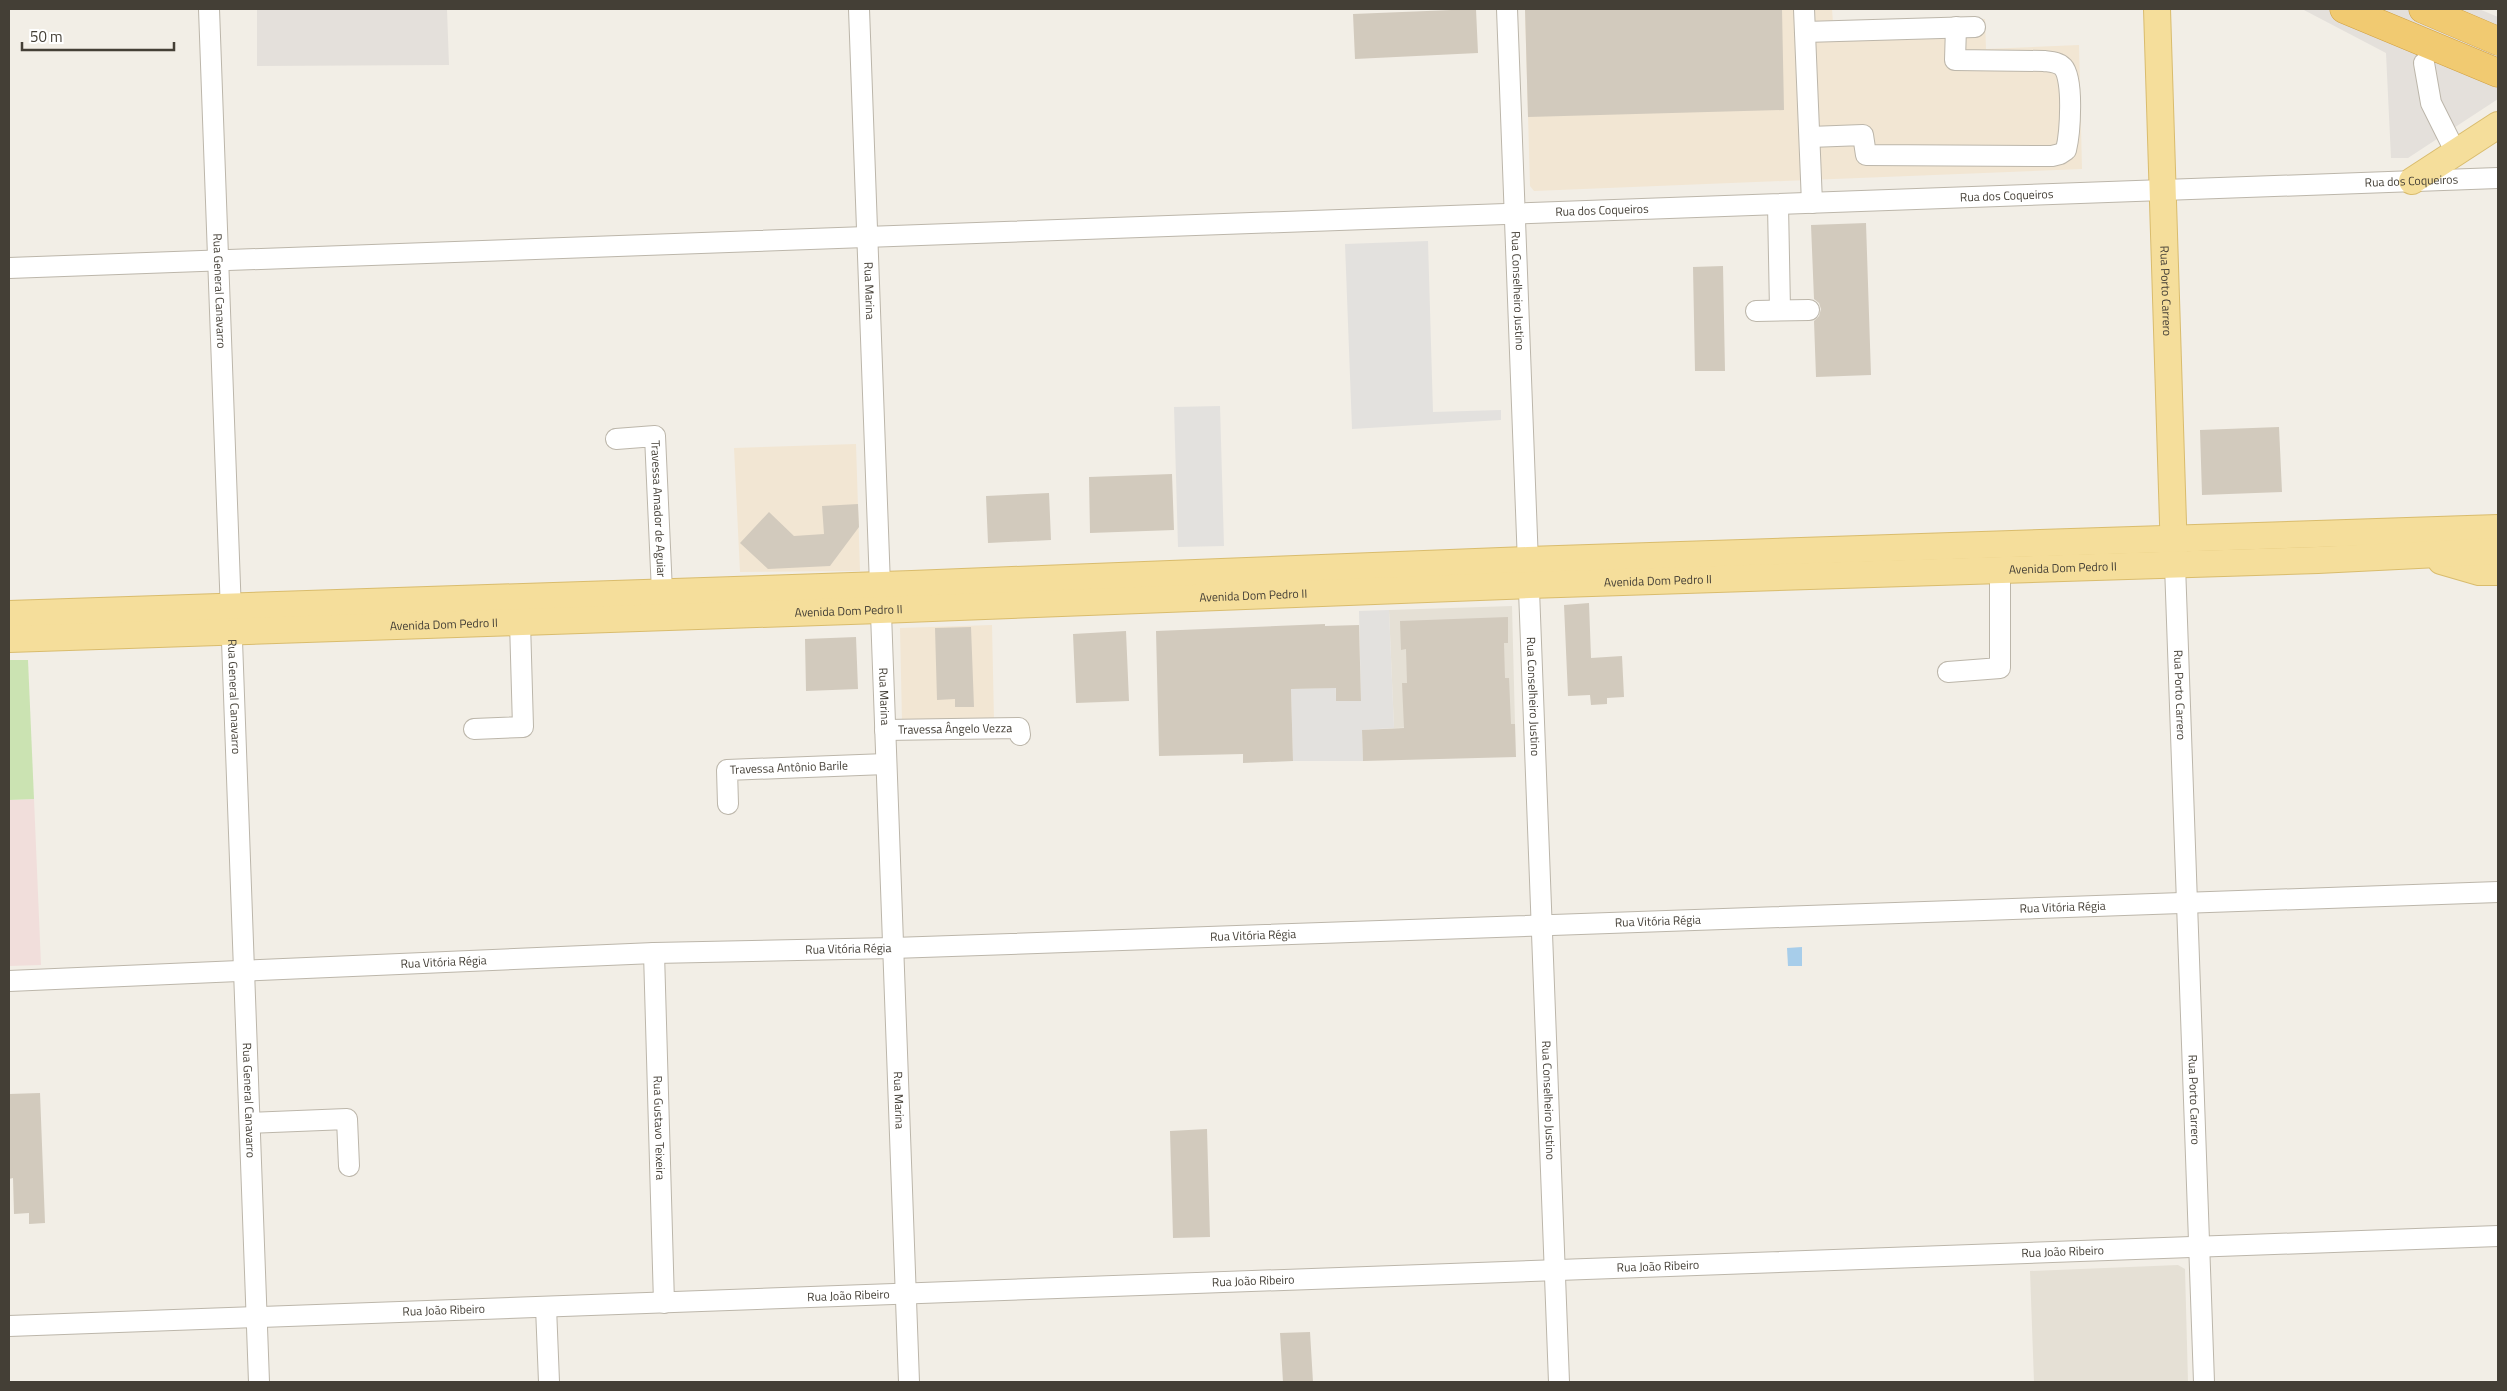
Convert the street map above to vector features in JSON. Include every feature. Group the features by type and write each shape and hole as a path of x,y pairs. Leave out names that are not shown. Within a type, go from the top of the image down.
{"highway":[{"path":"2344,9 2498,73"},
{"path":"2422,9 2498,41"}],"main road":[{"name":"Rua Porto Carrero","path":"2156,9 2174,565"},
{"path":"2412,181 2455,151 2498,125"},
{"name":"Avenida Dom Pedro II","path":"9,639 520,622 880,598 1529,573 2173,538 2422,530 2472,511 2496,540 2423,556 2174,565 2000,570 1529,573"},
{"name":"Avenida Dom Pedro II","path":"9,614 662,592 880,598"}],"street":[{"name":"Rua General Canavarro","path":"210,9 259,1382"},
{"name":"Rua Marina","path":"858,9 909,1382"},
{"name":"Rua Conselheiro Justino","path":"1507,9 1558,1382"},
{"path":"1804,9 1812,203"},
{"path":"1805,32 1965,27 1955,60 2044,61 2057,63 2064,68 2068,77 2069,139 2066,150 2052,156 1866,155 1863,135 1810,138"},
{"path":"2424,63 2431,103 2455,151"},
{"name":"Rua dos Coqueiros","path":"9,268 2163,192 2498,178"},
{"path":"1778,205 1780,310"},
{"path":"1756,311 1809,310"},
{"name":"Travessa Amador de Aguiar","path":"616,438 655,436 662,592"},
{"name":"Rua Porto Carrero","path":"2174,565 2204,1382"},
{"path":"1948,672 2000,668 2000,570"},
{"path":"474,729 523,727 520,622"},
{"name":"Travessa Ângelo Vezza","path":"885,730 1020,728 1020,734"},
{"name":"Travessa Antônio Barile","path":"728,804 727,770 886,764"},
{"name":"Rua Vitória Régia","path":"9,981 654,953 893,948 2498,892"},
{"name":"Rua Gustavo Teixeira","path":"654,953 664,1303"},
{"path":"250,1122 347,1119 349,1166"},
{"name":"Rua João Ribeiro","path":"9,1326 2498,1236"},
{"path":"546,1307 548,1382"}],"shaded area":[{"path":"257,9 447,9 449,65 257,66"},
{"path":"1525,9 1832,9 1833,23 1985,19 1986,49 2079,45 2082,169 1534,191 1530,186"},
{"path":"2302,9 2479,9 2498,17 2498,99 2408,158 2391,158 2386,53"},
{"path":"1428,241 1433,412 1501,410 1501,420 1352,429 1345,244"},
{"path":"1220,406 1224,546 1178,547 1174,407"},
{"path":"856,444 860,571 740,572 734,448"},
{"path":"1512,606 1515,724 1394,728 1389,610"},
{"path":"1389,610 1394,728 1362,730 1363,761 1293,761 1291,689 1326,688 1335,628 1336,701 1361,701 1359,611"},
{"path":"992,625 994,721 902,722 900,628"},
{"path":"34,799 41,965 9,966 9,800"},
{"path":"2178,1265 2185,1269 2188,1382 2034,1382 2030,1271"}],"green space":[{"path":"9,660 28,660 34,799 9,800"}],"water":[{"path":"1802,947 1802,966 1788,966 1787,948"}],"building":[{"path":"1476,9 1478,53 1355,59 1353,14"},
{"path":"1525,9 1782,9 1784,110 1528,117"},
{"path":"1866,223 1871,375 1816,377 1814,321 1819,316 1821,309 1819,303 1814,299 1811,225"},
{"path":"1723,266 1725,371 1695,371 1693,267"},
{"path":"2279,427 2282,492 2202,495 2200,430"},
{"path":"1172,474 1174,530 1090,533 1089,477"},
{"path":"1049,493 1051,540 988,543 986,496"},
{"path":"858,504 859,527 830,566 768,569 740,543 769,512 794,536 824,534 822,506"},
{"path":"1589,603 1591,658 1622,656 1624,697 1607,698 1607,704 1591,705 1590,695 1568,696 1564,605"},
{"path":"1508,617 1508,643 1504,643 1505,678 1509,678 1511,724 1515,724 1516,757 1363,761 1362,730 1404,728 1402,683 1407,683 1406,649 1401,650 1400,621"},
{"path":"1325,624 1325,626 1359,625 1361,701 1336,701 1336,688 1291,689 1293,761 1243,763 1243,754 1159,756 1156,631"},
{"path":"971,627 974,707 955,707 955,699 937,700 935,628"},
{"path":"1126,631 1129,701 1076,703 1073,634"},
{"path":"856,637 858,689 806,691 805,639"},
{"path":"40,1093 45,1223 29,1224 29,1213 14,1214 13,1178 9,1179 9,1094"},
{"path":"1207,1129 1210,1237 1173,1238 1170,1131"},
{"path":"1310,1332 1313,1382 1283,1382 1280,1333"}]}
